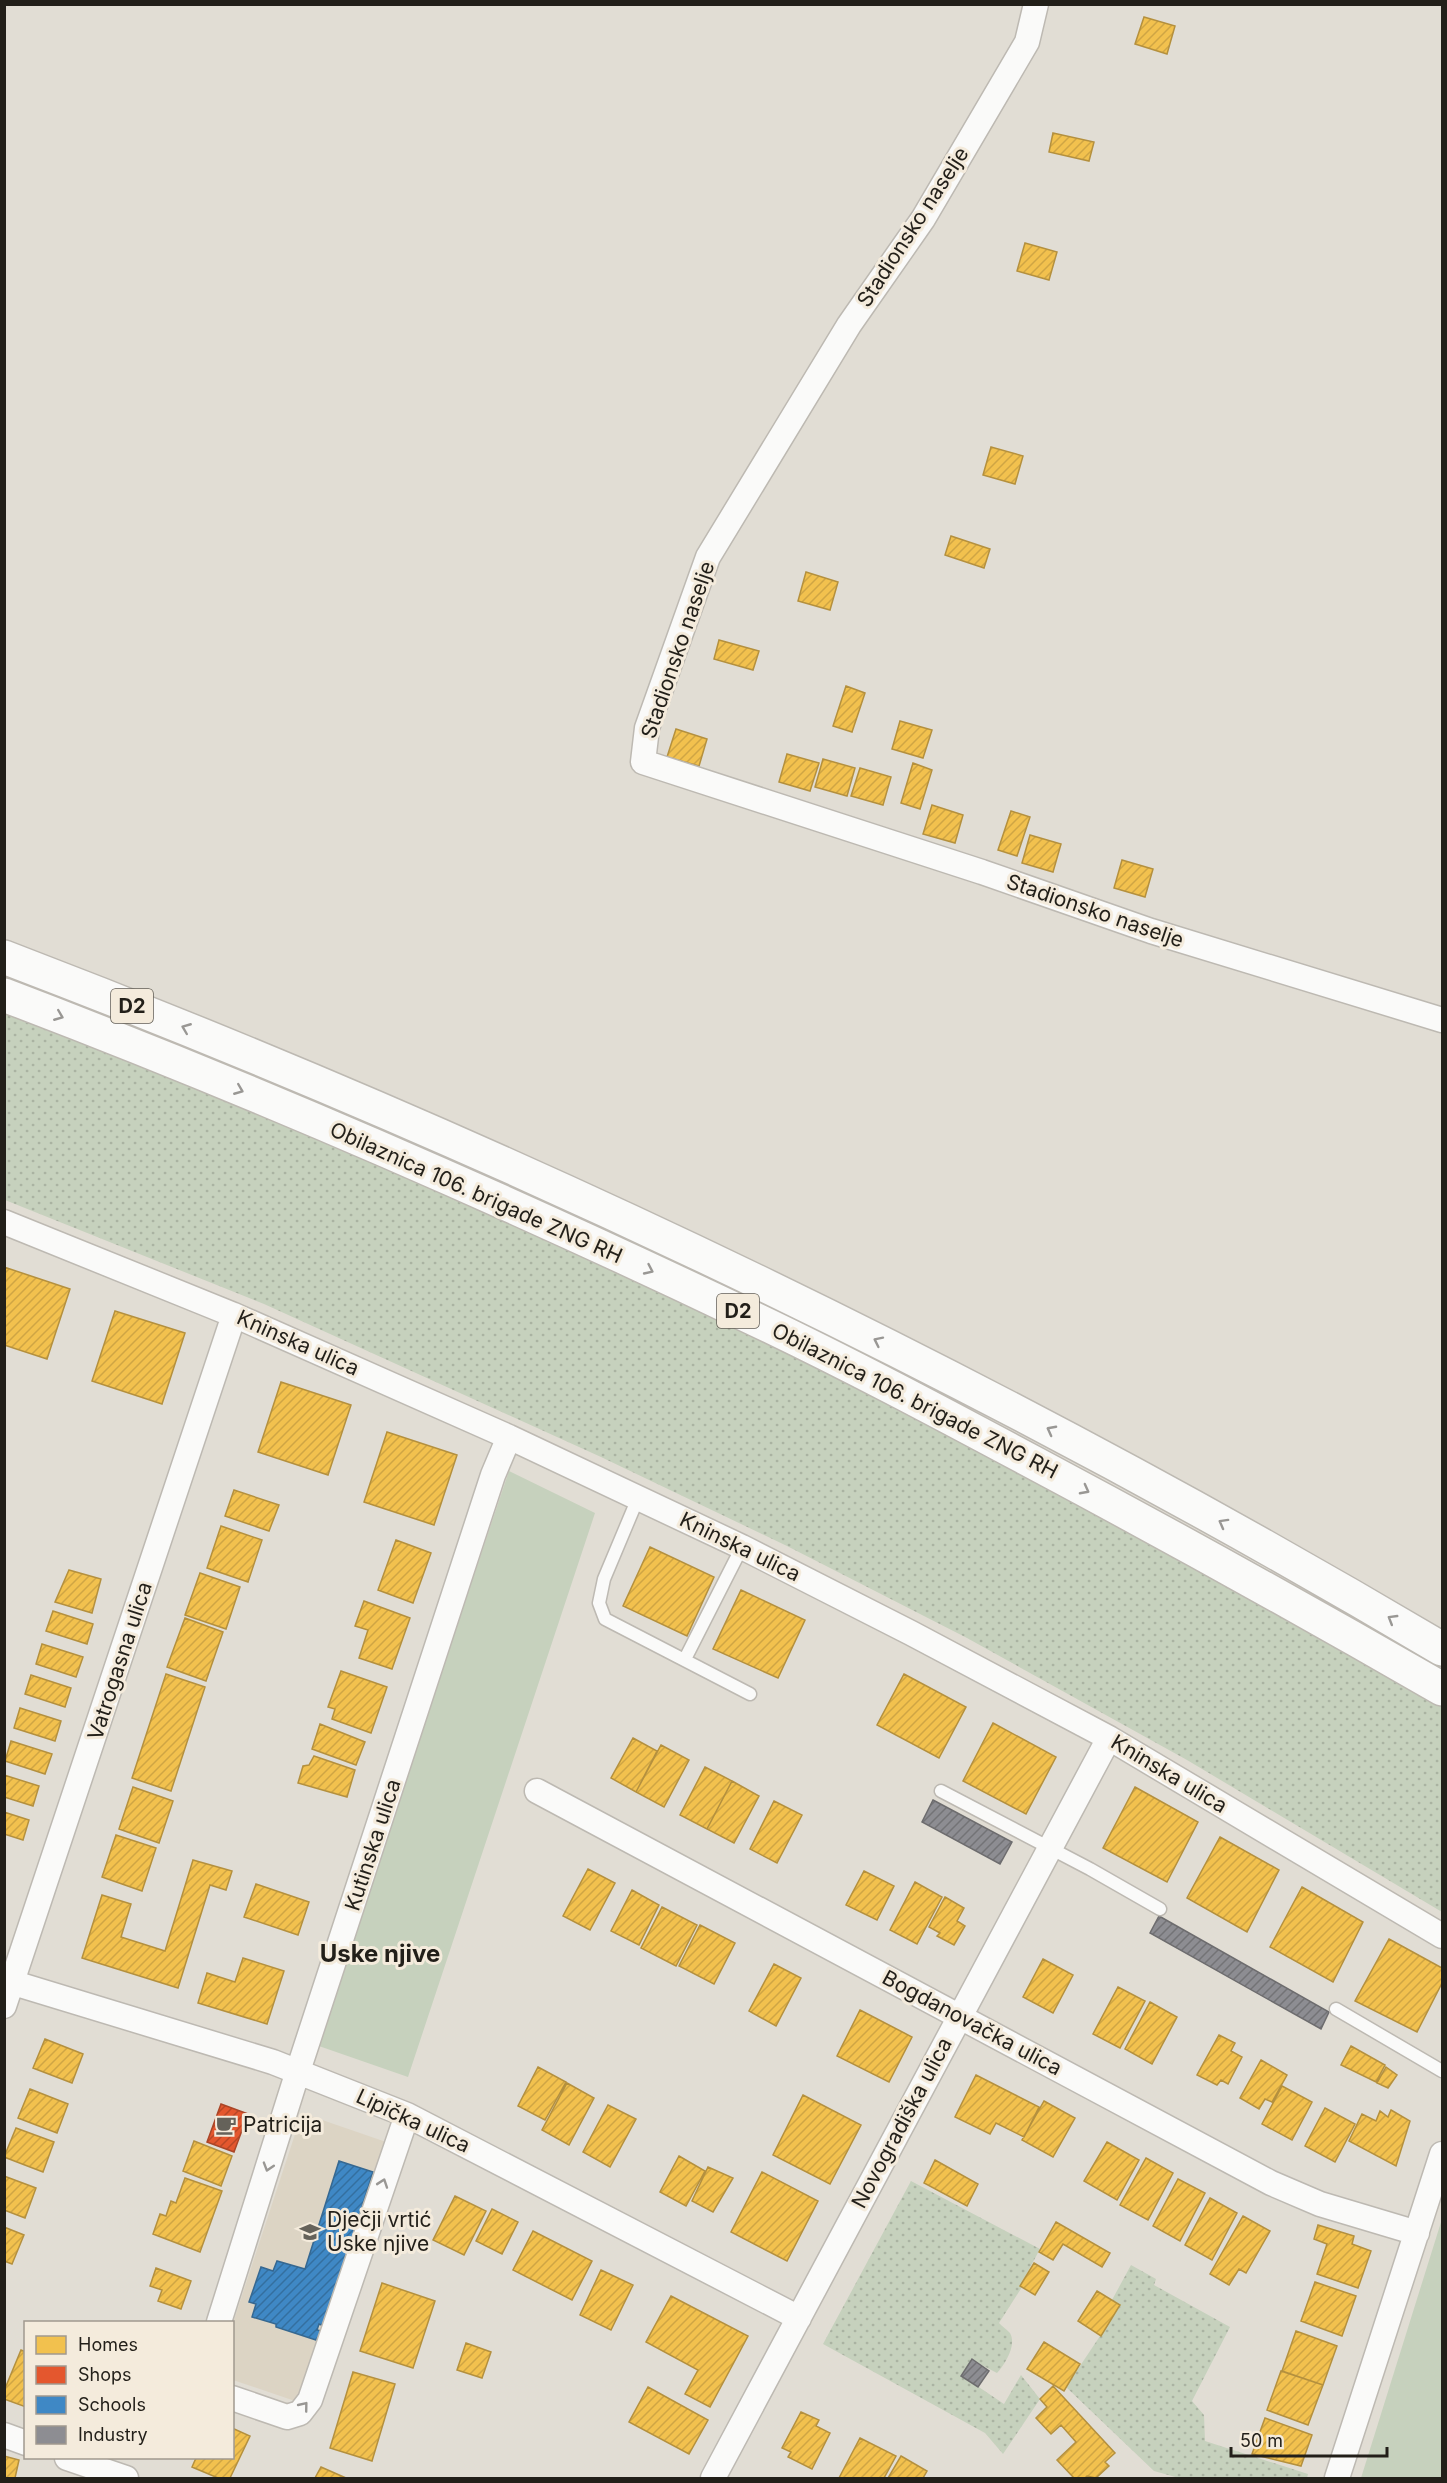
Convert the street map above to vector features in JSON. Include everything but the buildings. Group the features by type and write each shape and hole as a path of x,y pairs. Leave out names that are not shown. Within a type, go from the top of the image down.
{"highway":[{"name":"Obilaznica 106. brigade ZNG RH","path":"4,957 130,1005 259,1059 603,1209 722,1266 1034,1421 1323,1579 1443,1649"},
{"name":"Obilaznica 106. brigade ZNG RH","path":"4,995 430,1169 745,1314 956,1420 1311,1613 1443,1689"}],"street":[{"name":"Stadionsko naselje","path":"1036,4 1027,42 923,219 849,325 708,557 646,728 643,762 982,872 1151,931 1443,1020"},
{"name":"Kninska ulica","path":"4,1222 234,1315 509,1437 742,1547 911,1632 1109,1738 1443,1936"},
{"name":"Vatrogasna ulica","path":"4,2006 9,1981 234,1315"},
{"name":"Kutinska ulica","path":"219,2321 298,2071 493,1475 509,1437"},
{"name":"Novogradiška ulica","path":"722,2476 799,2318 1109,1738"},
{"name":"Bogdanovačka ulica","path":"537,1791 1287,2190 1320,2204 1417,2233"},
{"name":"Lipička ulica","path":"9,1981 298,2071 407,2115 799,2318"},
{"path":"234,2399 287,2417 300,2413 310,2400 407,2115"},
{"path":"1337,2478 1443,2154"},
{"path":"4,2435 24,2442"},
{"path":"73,2459 126,2478"}],"lane":[{"path":"638,1498 604,1579 599,1604 605,1619 750,1694"},
{"path":"685,1659 742,1547"},
{"path":"941,1791 1161,1909"},
{"path":"1335,2009 1443,2071"}],"shaded area":[{"name":"Dječji vrtić Uske njive","path":"302,2113 386,2142 304,2392 295,2401 234,2380 234,2321"}],"green space":[{"path":"4,1008 410,1173 836,1371 1442,1704 1442,1912 1187,1760 967,1638 787,1546 601,1457 264,1304 5,1200"},
{"path":"509,1471 595,1513 408,2077 316,2045"},
{"path":"911,2181 1040,2249 1020,2286 1022,2287 999,2323 1012,2338 1011,2349 1003,2365 997,2373 972,2360 961,2375 1004,2404 1021,2375 1040,2399 1003,2454 985,2433 823,2344"},
{"path":"1442,2219 1442,2478 1361,2478"},
{"path":"1131,2265 1156,2279 1154,2285 1230,2327 1192,2401 1204,2415 1205,2441 1308,2474 1307,2478 1179,2478 1154,2471 1066,2387 1120,2306 1112,2300"}],"place":[{"name":"Patricija","path":"226,2125"},
{"name":"Dječji vrtić Uske njive","path":"310,2232"}],"district":[{"name":"Uske njive","path":"380,1954"}]}
